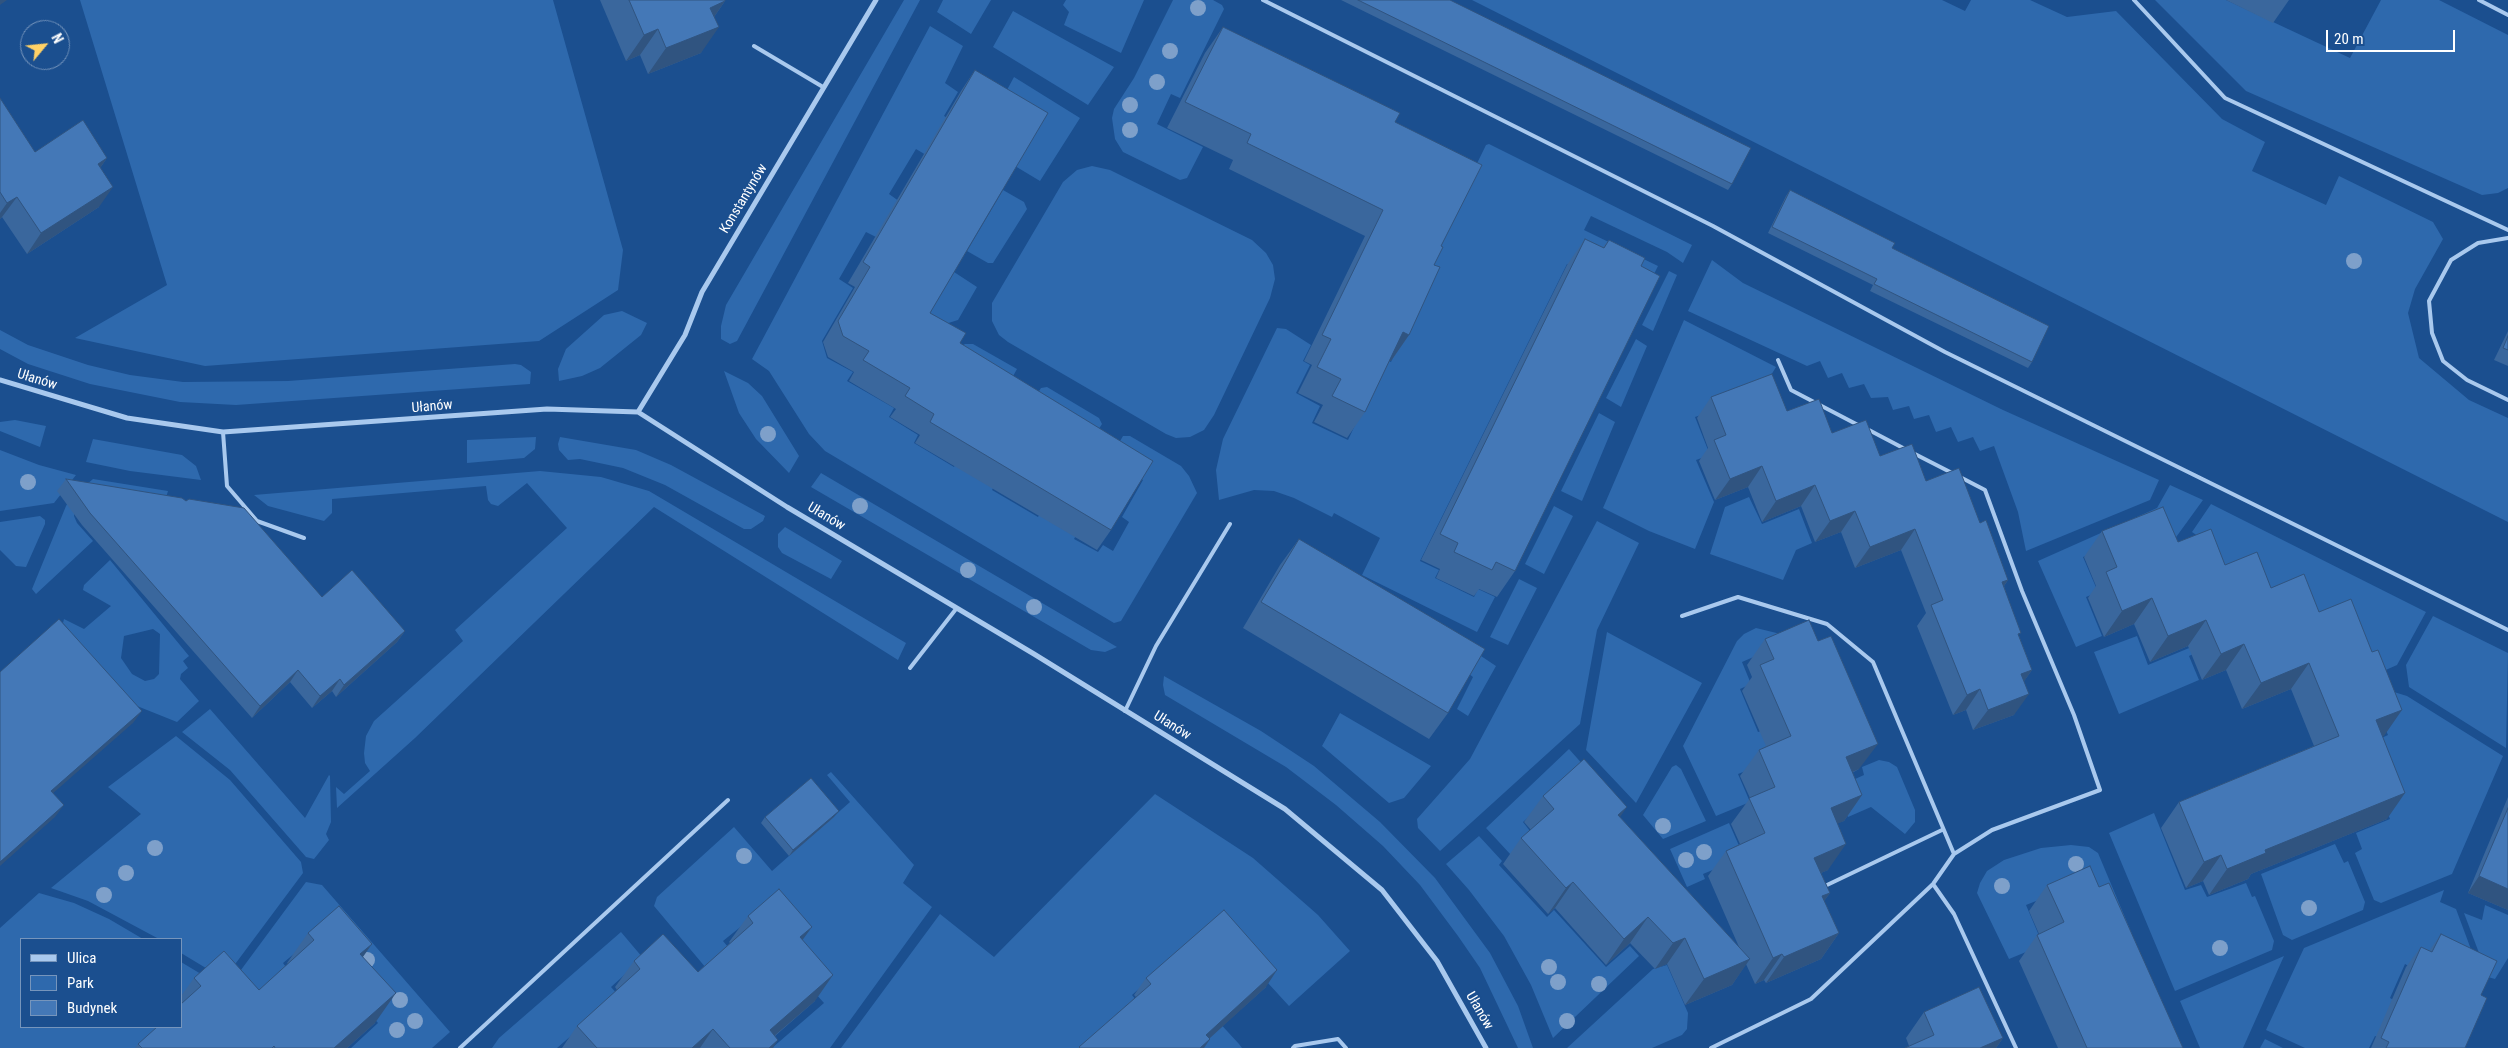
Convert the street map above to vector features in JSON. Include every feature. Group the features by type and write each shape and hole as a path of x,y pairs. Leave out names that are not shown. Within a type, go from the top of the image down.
{"street":[{"name":"Konstantynów","path":"638,412 685,335 702,292 876,0"},
{"name":"Ułanów","path":"0,381 126,418 223,432 546,409 638,412 787,507 1285,809 1382,890 1436,961 1486,1048"}],"lane":[{"path":"1263,0 1713,226 1944,352 2508,630"},
{"path":"2134,0 2225,98 2508,230"},
{"path":"2479,0 2508,15"},
{"path":"754,46 823,87"},
{"path":"2508,238 2478,243 2451,260 2429,301 2432,333 2443,361 2467,380 2508,400"},
{"path":"1711,1048 1811,999 1933,884 1954,854 1992,830 2100,790 2074,715 2022,591 1985,490 1791,390 1778,360"},
{"path":"223,432 227,486 258,521 304,538"},
{"path":"1125,711 1156,646 1230,524"},
{"path":"1682,616 1738,597 1827,624 1873,662 1942,830 1954,854"},
{"path":"910,668 956,609"},
{"path":"460,1048 728,800"},
{"path":"1827,886 1942,830"},
{"path":"1933,884 1954,914 2016,1048"},
{"path":"1293,1048 1295,1046 1338,1039 1346,1048"}],"green space":[{"path":"80,0 553,0 623,250 618,290 539,341 205,366 75,338 167,285"},
{"path":"904,0 920,0 737,341 730,344 721,339 721,326 726,305"},
{"path":"943,0 991,0 971,34 937,12"},
{"path":"1066,0 1144,0 1121,53 1064,25 1069,12 1063,5"},
{"path":"1173,0 1213,0 1222,5 1224,9 1180,98 1171,94 1157,124 1203,147 1187,178 1180,180 1123,152 1115,139 1112,118 1114,109 1134,78"},
{"path":"1472,0 1942,0 1965,11 1971,0 2030,0 2067,17 2116,11 2222,119 2265,142 2252,171 2326,205 2339,176 2433,222 2443,239 2415,289 2408,313 2419,358 2469,400 2508,418 2508,522"},
{"path":"2155,0 2226,0 2350,58 2381,0 2439,0 2508,35 2508,188 2498,193 2482,195 2246,91"},
{"path":"1013,11 1114,67 1088,105 993,47"},
{"path":"930,26 963,46 945,83 958,92 944,116 953,121 931,158 916,149 889,194 903,204 882,240 866,232 839,279 853,288 822,341 827,358 853,372 847,381 894,408 889,417 918,435 914,443 954,467 959,458 997,480 992,490 1038,517 1043,508 1079,530 1074,539 1098,552 1103,545 1113,551 1129,522 1122,517 1143,480 1109,460 1123,436 1130,436 1181,466 1189,476 1197,493 1121,621 1114,623 825,451 809,434 769,371 752,359"},
{"path":"1014,77 1080,118 1040,181 1015,166 1001,101"},
{"path":"1489,144 1692,245 1683,263 1667,252 1591,216 1584,230 1658,266 1642,298 1567,264 1420,561 1439,570 1435,578 1474,597 1478,589 1495,597 1477,632 1362,575 1380,538 1334,513 1332,517 1294,498 1274,491 1254,490 1219,500 1216,470 1223,439 1277,328 1286,329 1311,345 1303,361 1310,365 1296,393 1320,406 1312,423 1348,440 1386,360 1391,362 1424,292 1419,289 1464,190 1486,145"},
{"path":"1092,166 1110,170 1252,240 1266,253 1273,265 1275,279 1270,298 1214,415 1204,430 1190,437 1176,438 1166,434 1008,342 999,335 992,321 992,303 1063,182 1077,170"},
{"path":"1003,190 1024,202 1027,209 993,263 988,263 967,251"},
{"path":"1712,260 1743,283 2003,410 2159,480 2150,500 2026,551 2018,512 1994,446 1980,451 1973,437 1958,442 1951,427 1936,432 1929,415 1914,419 1909,406 1893,410 1888,397 1871,398 1864,384 1849,388 1842,373 1828,378 1820,361 1807,366 1688,311"},
{"path":"1669,271 1677,275 1653,331 1642,325"},
{"path":"954,272 977,287 958,320 923,331 920,330"},
{"path":"622,311 647,323 641,335 600,368 582,376 559,381 558,369 566,349 604,315"},
{"path":"1684,320 1776,367 1759,395 1695,417 1710,455 1696,460 1714,502 1695,549 1649,531 1603,508"},
{"path":"0,330 28,345 88,365 130,375 183,382 288,381 515,364 521,365 531,372 530,384 236,405 180,402 90,384 28,364 0,349"},
{"path":"1636,339 1647,346 1621,407 1606,398"},
{"path":"965,344 973,344 1017,369 1002,396 957,349"},
{"path":"724,371 748,383 762,396 799,456 789,473 756,439 739,413"},
{"path":"1047,387 1099,418 1102,424 1088,446 1027,410 1041,388"},
{"path":"1599,413 1615,422 1582,501 1561,491"},
{"path":"15,420 46,426 40,447 0,431 0,422"},
{"path":"536,437 535,449 524,458 467,463 467,440"},
{"path":"560,437 636,450 671,465 765,516 763,521 751,529 744,529 665,485 623,468 580,459 568,460 559,450"},
{"path":"93,439 182,455 196,466 201,480 130,471 86,462"},
{"path":"0,450 39,465 76,475 54,503 0,511"},
{"path":"540,471 601,477 649,491 906,643 898,660 654,507 415,738 337,808 336,787 344,794 370,771 365,763 364,753 366,736 374,721 463,641 455,630 567,528 527,483 498,506 491,504 488,500 486,486 332,499 332,513 324,521 268,506 254,495"},
{"path":"821,473 1117,647 1105,652 1091,650 811,487"},
{"path":"93,479 168,491 163,507 74,509 77,523 93,541 36,594 32,589 66,506 70,499"},
{"path":"2170,485 2203,500 2166,551 2148,530 2083,557 2098,592 2086,597 2102,636 2076,647 2038,561 2157,508"},
{"path":"1749,497 1762,524 1799,509 1812,543 1796,550 1783,580 1710,554 1725,507"},
{"path":"2211,504 2426,612 2397,665 2363,680 2227,577 2215,548 2192,532"},
{"path":"1554,506 1573,516 1544,574 1525,564"},
{"path":"40,516 45,520 45,524 26,567 16,566 0,550 0,522"},
{"path":"1597,521 1639,543 1597,630 1580,724 1440,851 1418,828 1417,819 1470,759"},
{"path":"785,527 842,561 831,579 782,553 778,547 778,534"},
{"path":"110,560 189,656 183,661 188,668 181,674 180,679 199,701 177,722 132,704 63,623 64,619 84,629 111,606 83,590 84,585","holes":["153,629 160,634 159,674 154,679 145,681 132,674 121,658 124,636"]},
{"path":"1519,579 1537,588 1508,645 1490,637"},
{"path":"2433,616 2508,653 2506,748 2409,687 2406,665"},
{"path":"1756,628 1789,636 1790,641 1742,662 1751,684 1740,689 1758,732 1773,727 1785,755 1738,774 1750,802 1716,816 1683,746 1737,641 1744,634"},
{"path":"1607,632 1702,683 1636,803 1586,750"},
{"path":"2137,636 2148,665 2194,646 2197,652 2189,656 2199,680 2119,714 2094,652"},
{"path":"1475,652 1496,666 1468,716 1457,709 1473,677 1465,671"},
{"path":"1164,676 1261,731 1314,766 1380,822 1435,878 1490,953 1518,1006 1533,1048 1518,1048 1480,968 1420,885 1383,846 1336,805 1286,767 1165,695"},
{"path":"2394,692 2407,696 2503,756 2452,874 2381,903 2374,900 2355,853 2362,849 2356,833 2390,819 2360,748 2388,735 2372,700"},
{"path":"210,709 305,818 330,776 331,822 326,834 329,840 314,859 306,857 230,770 182,732"},
{"path":"1340,713 1431,766 1404,798 1389,803 1322,746"},
{"path":"176,736 230,780 301,862 303,873 224,979 182,954 182,938 157,938 88,901 51,888 141,814 108,787"},
{"path":"1569,749 1585,767 1523,822 1533,835 1511,855 1486,828"},
{"path":"1879,760 1889,762 1897,767 1915,810 1915,822 1905,834 1871,807 1848,817 1835,788 1864,775 1862,767"},
{"path":"1676,765 1681,769 1706,821 1663,839 1643,815 1672,767"},
{"path":"831,772 914,865 903,883 932,907 830,1048 772,1048 824,1003 788,963 759,912 723,941 728,947 706,968 654,906 657,897 734,827 772,871 850,802 827,775"},
{"path":"1155,794 1253,858 1318,915 1350,951 1289,1006 1213,923 1132,995 1136,1000 1081,1048 841,1048 940,914 994,957"},
{"path":"2154,813 2185,890 2201,885 2207,897 2246,883 2252,897 2255,896 2274,941 2272,950 2175,991 2109,833"},
{"path":"1729,823 1744,857 1703,874 1705,879 1687,887 1670,849"},
{"path":"1479,836 1502,861 1499,865 1547,917 1554,910 1606,967 1630,946 1639,956 1553,1038 1531,985 1504,936 1469,890 1446,864"},
{"path":"2335,844 2344,863 2348,861 2365,902 2363,910 2292,940 2283,935 2261,874"},
{"path":"2071,845 2089,847 2098,853 2132,934 2123,938 2074,886 2026,905 2043,945 2009,959 1977,893 1980,883 1987,871 2004,860 2041,848"},
{"path":"306,882 322,885 450,1032 432,1048 351,1048 378,1023 344,985 319,933 283,963 288,970 250,1005 235,978"},
{"path":"2444,890 2440,902 2456,909 2482,979 2416,970 2405,964 2390,998 2397,1002 2380,1038 2375,1036 2369,1048 2305,1048 2266,1030 2304,948"},
{"path":"39,893 74,903 109,919 141,938 20,938 20,1028 163,1028 140,1048 0,1048 0,928"},
{"path":"2485,905 2508,915 2508,958 2495,979 2488,977 2464,913 2482,920"},
{"path":"621,932 643,958 611,987 618,995 557,1048 492,1048 499,1038"},
{"path":"2284,956 2243,1048 2200,1048 2180,1001"},
{"path":"182,963 201,974 201,979 182,995"},
{"path":"1667,965 1688,1013 1687,1029 1682,1035 1652,1048 1567,1048 1653,969"},
{"path":"1216,1019 1239,1044 1242,1048 1194,1048"},
{"path":"2265,1039 2283,1048 2260,1048"}],"building":[{"path":"629,0 725,1 710,8 719,27 666,48 658,29 644,35"},
{"path":"1358,0 1450,0 1751,148 1732,184"},
{"path":"1223,27 1400,113 1395,122 1482,165 1441,246 1443,247 1434,265 1440,267 1409,335 1403,332 1365,412 1332,396 1341,379 1317,367 1331,339 1322,335 1383,210 1247,143 1251,134 1185,102"},
{"path":"975,70 1048,113 930,313 966,333 960,343 1153,461 1111,530 930,422 934,414 905,396 910,388 863,360 869,351 843,336 838,321 870,267 863,262"},
{"path":"0,98 35,152 83,120 107,158 98,164 113,187 41,233 17,197 7,203 0,192"},
{"path":"1790,190 1895,243 1892,248 2049,326 2032,362 1874,284 1877,279 1772,227"},
{"path":"1585,239 1604,248 1609,240 1645,258 1641,266 1660,276 1515,571 1496,562 1492,570 1454,552 1458,543 1440,534"},
{"path":"2508,336 2508,350 2503,348"},
{"path":"1772,374 1787,411 1819,399 1832,433 1866,420 1880,456 1912,444 1926,481 1959,468 1980,523 1986,520 2008,580 2002,582 2021,633 2018,634 2032,670 2021,674 2029,694 1988,710 1980,689 1967,695 1931,605 1943,600 1915,529 1870,547 1855,511 1830,521 1815,485 1776,501 1762,466 1730,479 1714,440 1726,435 1711,397"},
{"path":"66,479 182,498 186,501 189,499 244,508 322,597 352,570 405,631 344,685 340,679 320,696 298,670 260,706 90,513"},
{"path":"2163,507 2178,542 2211,529 2225,565 2257,552 2271,588 2304,574 2319,612 2351,599 2372,652 2378,650 2402,710 2376,720 2405,793 2265,850 2266,853 2227,869 2221,855 2204,862 2179,802 2339,736 2309,663 2261,683 2244,644 2221,654 2206,620 2168,636 2152,598 2122,611 2106,572 2117,567 2102,531"},
{"path":"1299,539 1485,649 1448,713 1261,602"},
{"path":"59,619 142,711 51,791 64,805 0,862 0,672"},
{"path":"1809,620 1818,641 1831,636 1878,744 1846,757 1862,795 1831,808 1846,844 1814,858 1830,893 1822,896 1839,933 1784,957 1782,954 1773,958 1726,851 1765,833 1749,798 1775,787 1759,750 1791,736 1760,665 1774,659 1765,639"},
{"path":"1584,759 1627,807 1618,815 1750,959 1704,979 1685,938 1673,943 1648,917 1624,939 1573,882 1566,888 1521,838 1554,809 1543,796"},
{"path":"811,778 839,811 793,850 765,817"},
{"path":"2508,808 2508,889 2479,876"},
{"path":"2090,866 2099,887 2109,883 2183,1048 2087,1048 2037,935 2064,922 2047,885"},
{"path":"779,889 812,927 800,937 833,975 770,1030 778,1040 769,1048 730,1048 713,1029 692,1048 597,1048 577,1026 640,969 634,961 663,934 698,972 753,923 748,916"},
{"path":"339,906 372,944 360,954 396,993 334,1048 275,1048 274,1046 272,1048 142,1048 138,1044 156,1028 182,1028 182,1003 201,986 194,978 224,951 259,990 314,940 308,933"},
{"path":"1224,910 1277,970 1206,1035 1210,1039 1200,1048 1079,1047 1151,984 1146,978"},
{"path":"2441,934 2497,961 2481,995 2487,998 2465,1048 2386,1048 2389,1042 2381,1038 2421,947 2432,952"},
{"path":"1979,987 2003,1038 1980,1048 1905,1048 1934,1035 1924,1012"}]}
